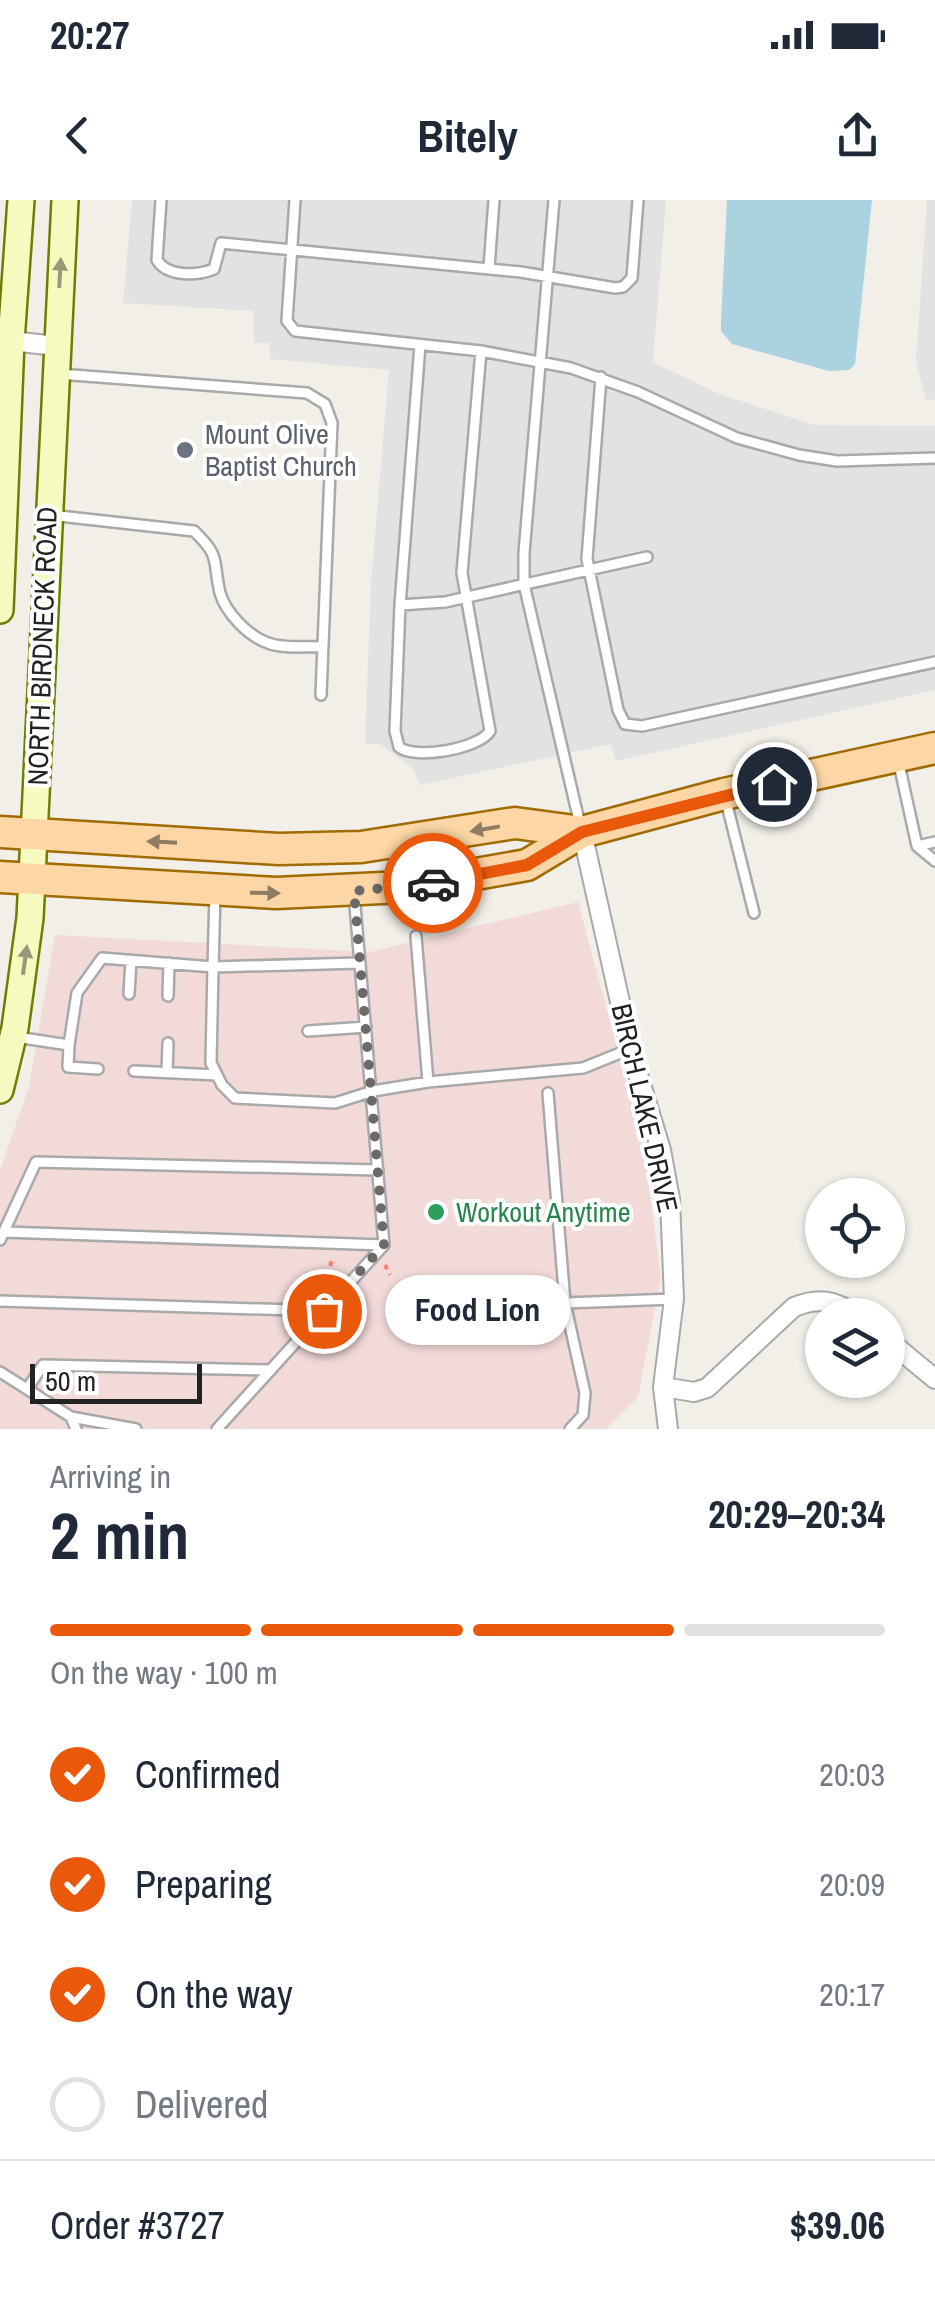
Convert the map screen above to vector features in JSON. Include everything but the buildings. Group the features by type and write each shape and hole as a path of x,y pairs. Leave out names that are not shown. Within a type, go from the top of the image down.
{"main road":[{"name":"NORTH BIRDNECK ROAD","path":"0,610 6,341 21,200"},
{"name":"NORTH BIRDNECK ROAD","path":"0,1090 13,1036 30,918 64,200"},
{"path":"0,877 215,891 354,891 444,882 527,865 582,832 724,794 935,748"},
{"path":"0,832 294,849 361,847 515,823 582,832"}],"street":[{"path":"6,341 56,346"},
{"name":"BIRCH LAKE DRIVE","path":"582,832 670,1199 674,1300 663,1386 668,1429"},
{"path":"663,1386 694,1392 707,1388 794,1307 805,1302"},
{"path":"905,1354 935,1379"}],"lane":[{"path":"161,200 156,252 164,270 214,269 220,243 489,268 615,288 629,284 638,200"},
{"path":"295,200 286,311 289,327 305,333 481,351 601,376 736,438 799,455 838,461 935,458"},
{"path":"489,268 494,200"},
{"path":"554,200 524,584 582,832"},
{"path":"420,345 400,605 396,740 403,751 432,753 476,743 490,731 462,573 481,351"},
{"path":"54,374 307,393 325,404 332,423 320,695"},
{"path":"601,376 588,570 620,718 632,726 935,662"},
{"path":"47,515 194,531 217,560 220,594 229,612 250,632 270,644 323,647"},
{"path":"400,605 434,604 648,556"},
{"path":"898,756 917,846 935,861"},
{"path":"724,794 754,914"},
{"path":"917,846 935,842"},
{"path":"215,891 211,1064 235,1098 335,1102 428,1082 583,1068 631,1049"},
{"path":"217,1429 384,1245 354,891"},
{"path":"416,936 428,1082"},
{"path":"98,1069 68,1067 76,993 102,958 213,967 359,963"},
{"path":"129,994 130,960"},
{"path":"168,996 169,963"},
{"path":"308,1031 366,1028"},
{"path":"13,1036 69,1046"},
{"path":"167,1073 168,1043"},
{"path":"134,1071 217,1075"},
{"path":"548,1094 565,1303 585,1394 583,1414 570,1429"},
{"path":"378,1170 36,1162 2,1236 384,1245"},
{"path":"565,1303 674,1300"},
{"path":"0,1301 324,1311"},
{"path":"27,1389 43,1365 270,1370"},
{"path":"0,1372 71,1417 136,1429"},
{"path":"71,1417 76,1429"}],"shaded area":[{"path":"132,200 666,200 653,362 717,393 814,425 935,426 935,690 616,761 611,744 420,785 413,768 380,744 365,744 371,583 389,370 270,359 269,343 254,343 253,311 123,303"},
{"path":"927,200 935,200 935,399 926,401 916,361"},
{"path":"578,902 644,1149 661,1278 638,1397 606,1429 0,1429 0,1170 29,1087 55,935 370,952"}],"water":[{"path":"727,200 872,200 855,364 849,370 829,371 732,344 721,331"}],"way so far":[{"path":"324,1311 384,1245 354,891 433,883"}],"place":[{"name":"Mount Olive Baptist Church","path":"185,450"},
{"name":"Workout Anytime","path":"436,1212"},
{"name":"Food Lion","path":"324,1311"}],"route":[{"path":"433,883 527,865 582,832 774,784"}]}
